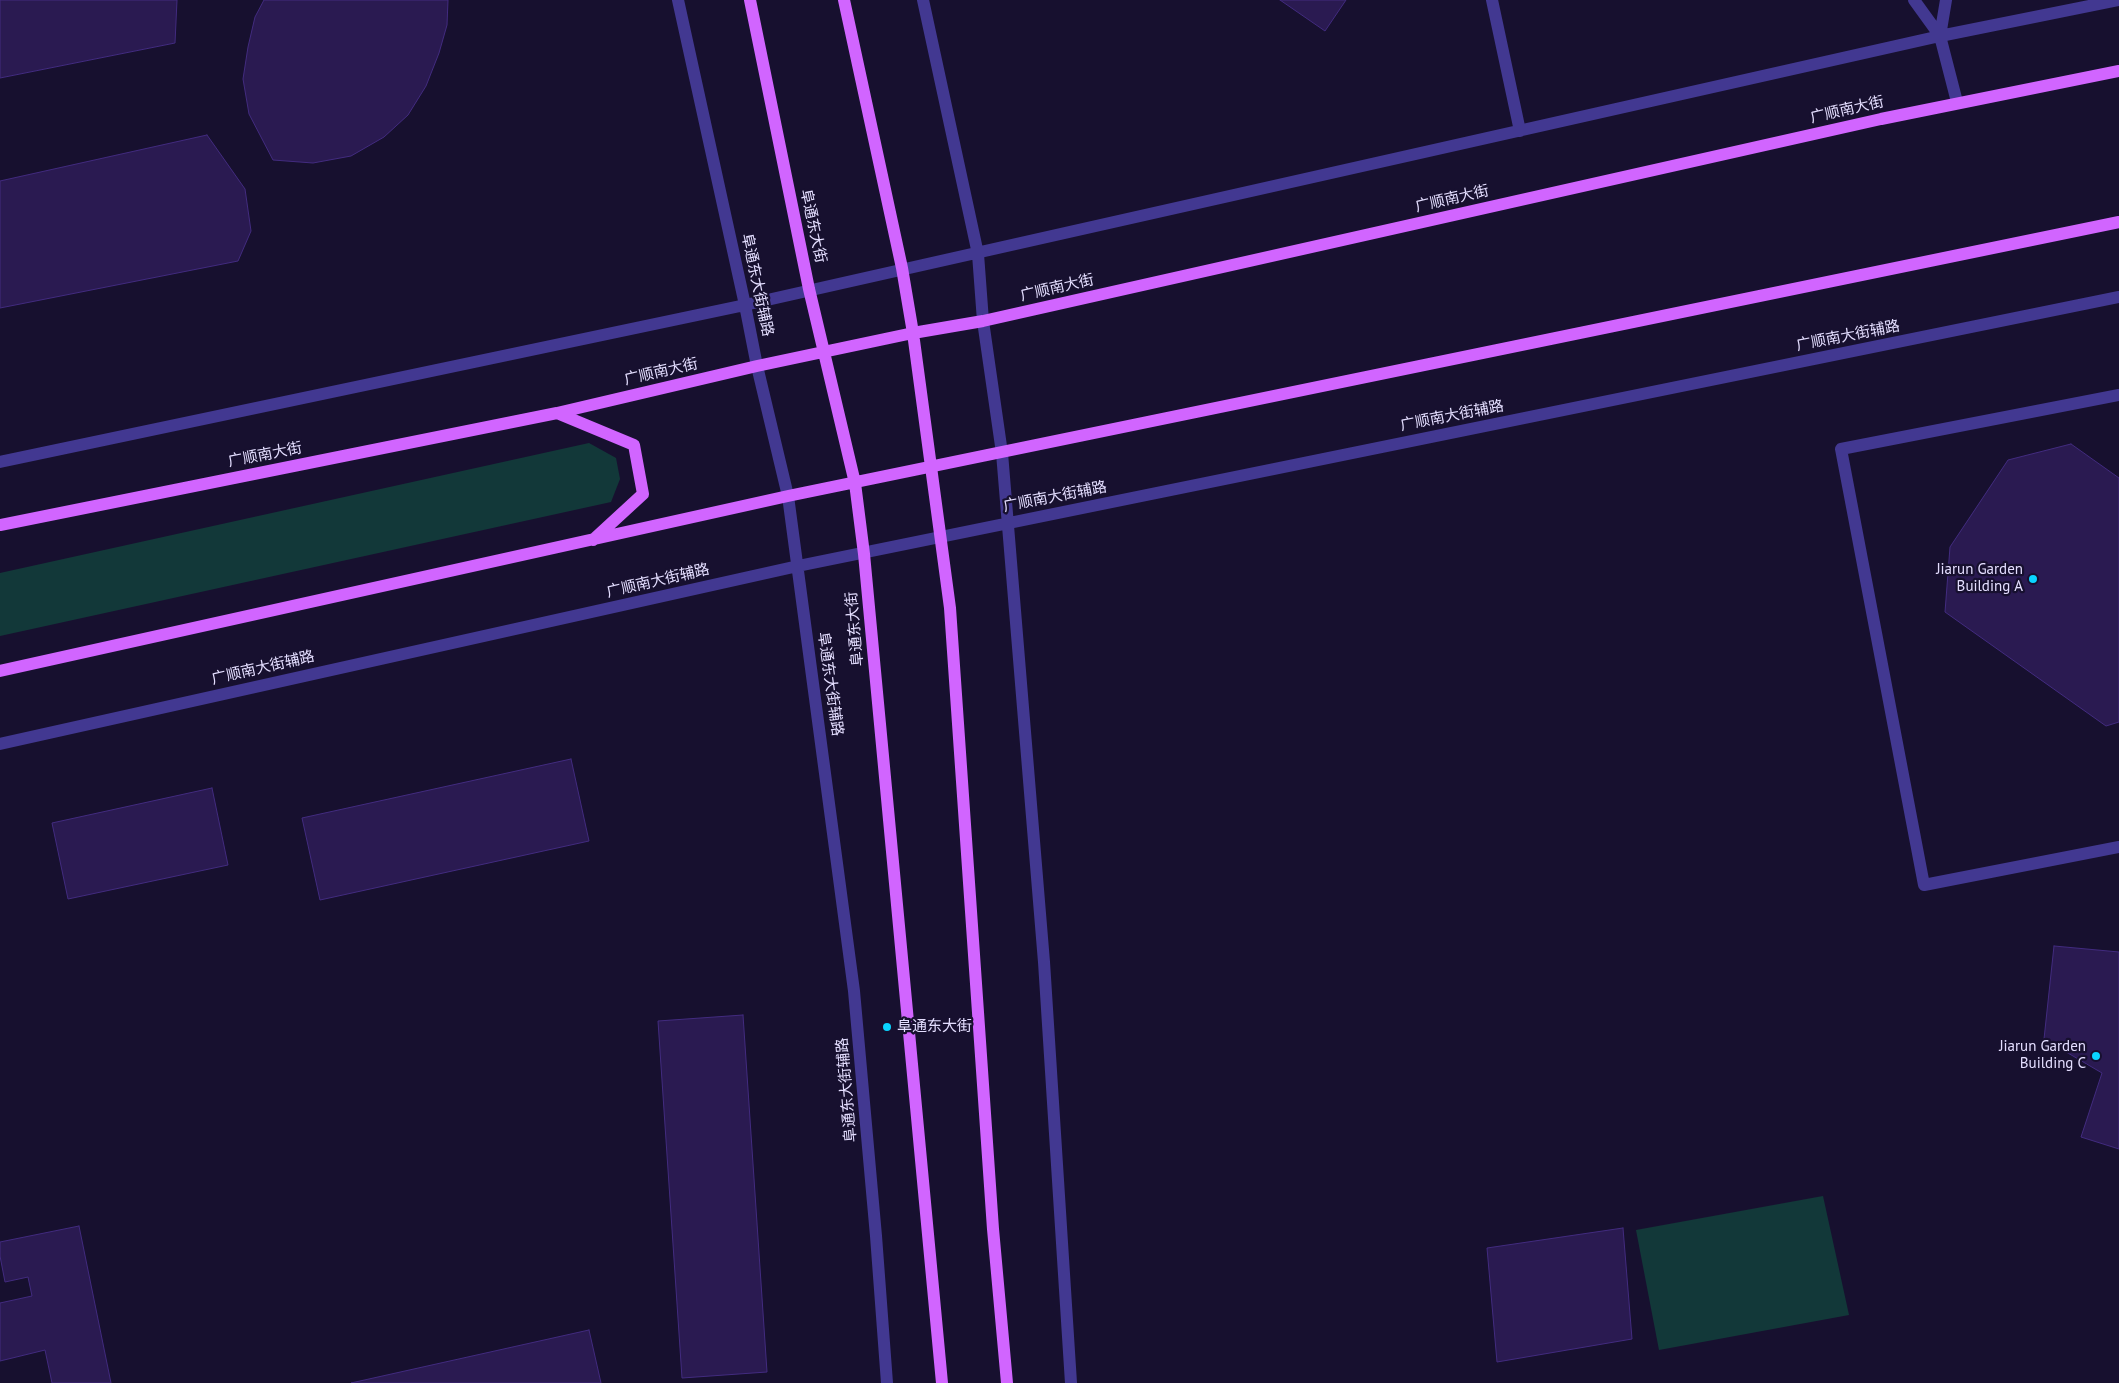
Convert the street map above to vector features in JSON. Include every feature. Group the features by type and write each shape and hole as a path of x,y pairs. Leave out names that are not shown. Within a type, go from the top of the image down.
{"main road":[{"name":"阜通东大街","path":"750,0 809,289 855,483 864,554 942,1383"},
{"path":"844,0 902,268 932,467 950,608 993,1229 1007,1383"},
{"name":"广顺南大街","path":"0,525 557,412 757,366 913,333 983,321 1957,102 2119,70"},
{"path":"0,671 788,496 2119,222"},
{"path":"557,412 634,445 643,494 593,540"}],"street":[{"name":"阜通东大街辅路","path":"678,0 746,305 757,366 788,496 854,991 887,1383"},
{"path":"923,0 978,254 983,321 1002,453 1044,962 1071,1383"},
{"path":"1492,0 1520,131"},
{"path":"1914,0 1940,36 1957,102"},
{"path":"1940,36 1946,0"},
{"path":"0,462 746,305 902,268 978,254 1940,36 2119,0"},
{"name":"广顺南大街辅路","path":"0,744 798,566 2119,297"},
{"path":"2119,395 1841,449 1924,885 2119,847"}],"green space":[{"path":"589,443 616,458 620,479 611,502 0,636 0,573"},
{"path":"1823,1196 1849,1315 1659,1350 1636,1230"}],"building":[{"path":"0,0 177,0 175,43 0,78"},
{"path":"264,0 448,0 447,25 439,53 426,86 408,115 384,137 351,156 313,163 273,160 249,114 243,79 255,17"},
{"path":"1280,0 1346,0 1325,31"},
{"path":"207,135 245,189 251,231 238,261 0,308 0,181"},
{"name":"Jiarun Garden Building A","path":"2071,444 2119,478 2119,722 2106,726 1945,612 1950,547 2008,460"},
{"path":"571,759 589,841 320,900 302,818"},
{"path":"212,788 228,865 68,899 52,823"},
{"name":"Jiarun Garden Building C","path":"2054,946 2119,952 2119,1149 2081,1137 2102,1073 2044,1039"},
{"path":"743,1015 767,1372 682,1378 658,1021"},
{"path":"79,1226 111,1383 52,1383 45,1350 0,1361 0,1303 32,1296 28,1277 5,1282 0,1256 0,1242"},
{"path":"1623,1228 1632,1339 1497,1362 1487,1248"},
{"path":"589,1330 601,1383 351,1383"}],"place":[{"name":"Jiarun Garden Building A","path":"2033,579"},
{"name":"阜通东大街","path":"887,1027"},
{"name":"Jiarun Garden Building C","path":"2096,1056"}]}
